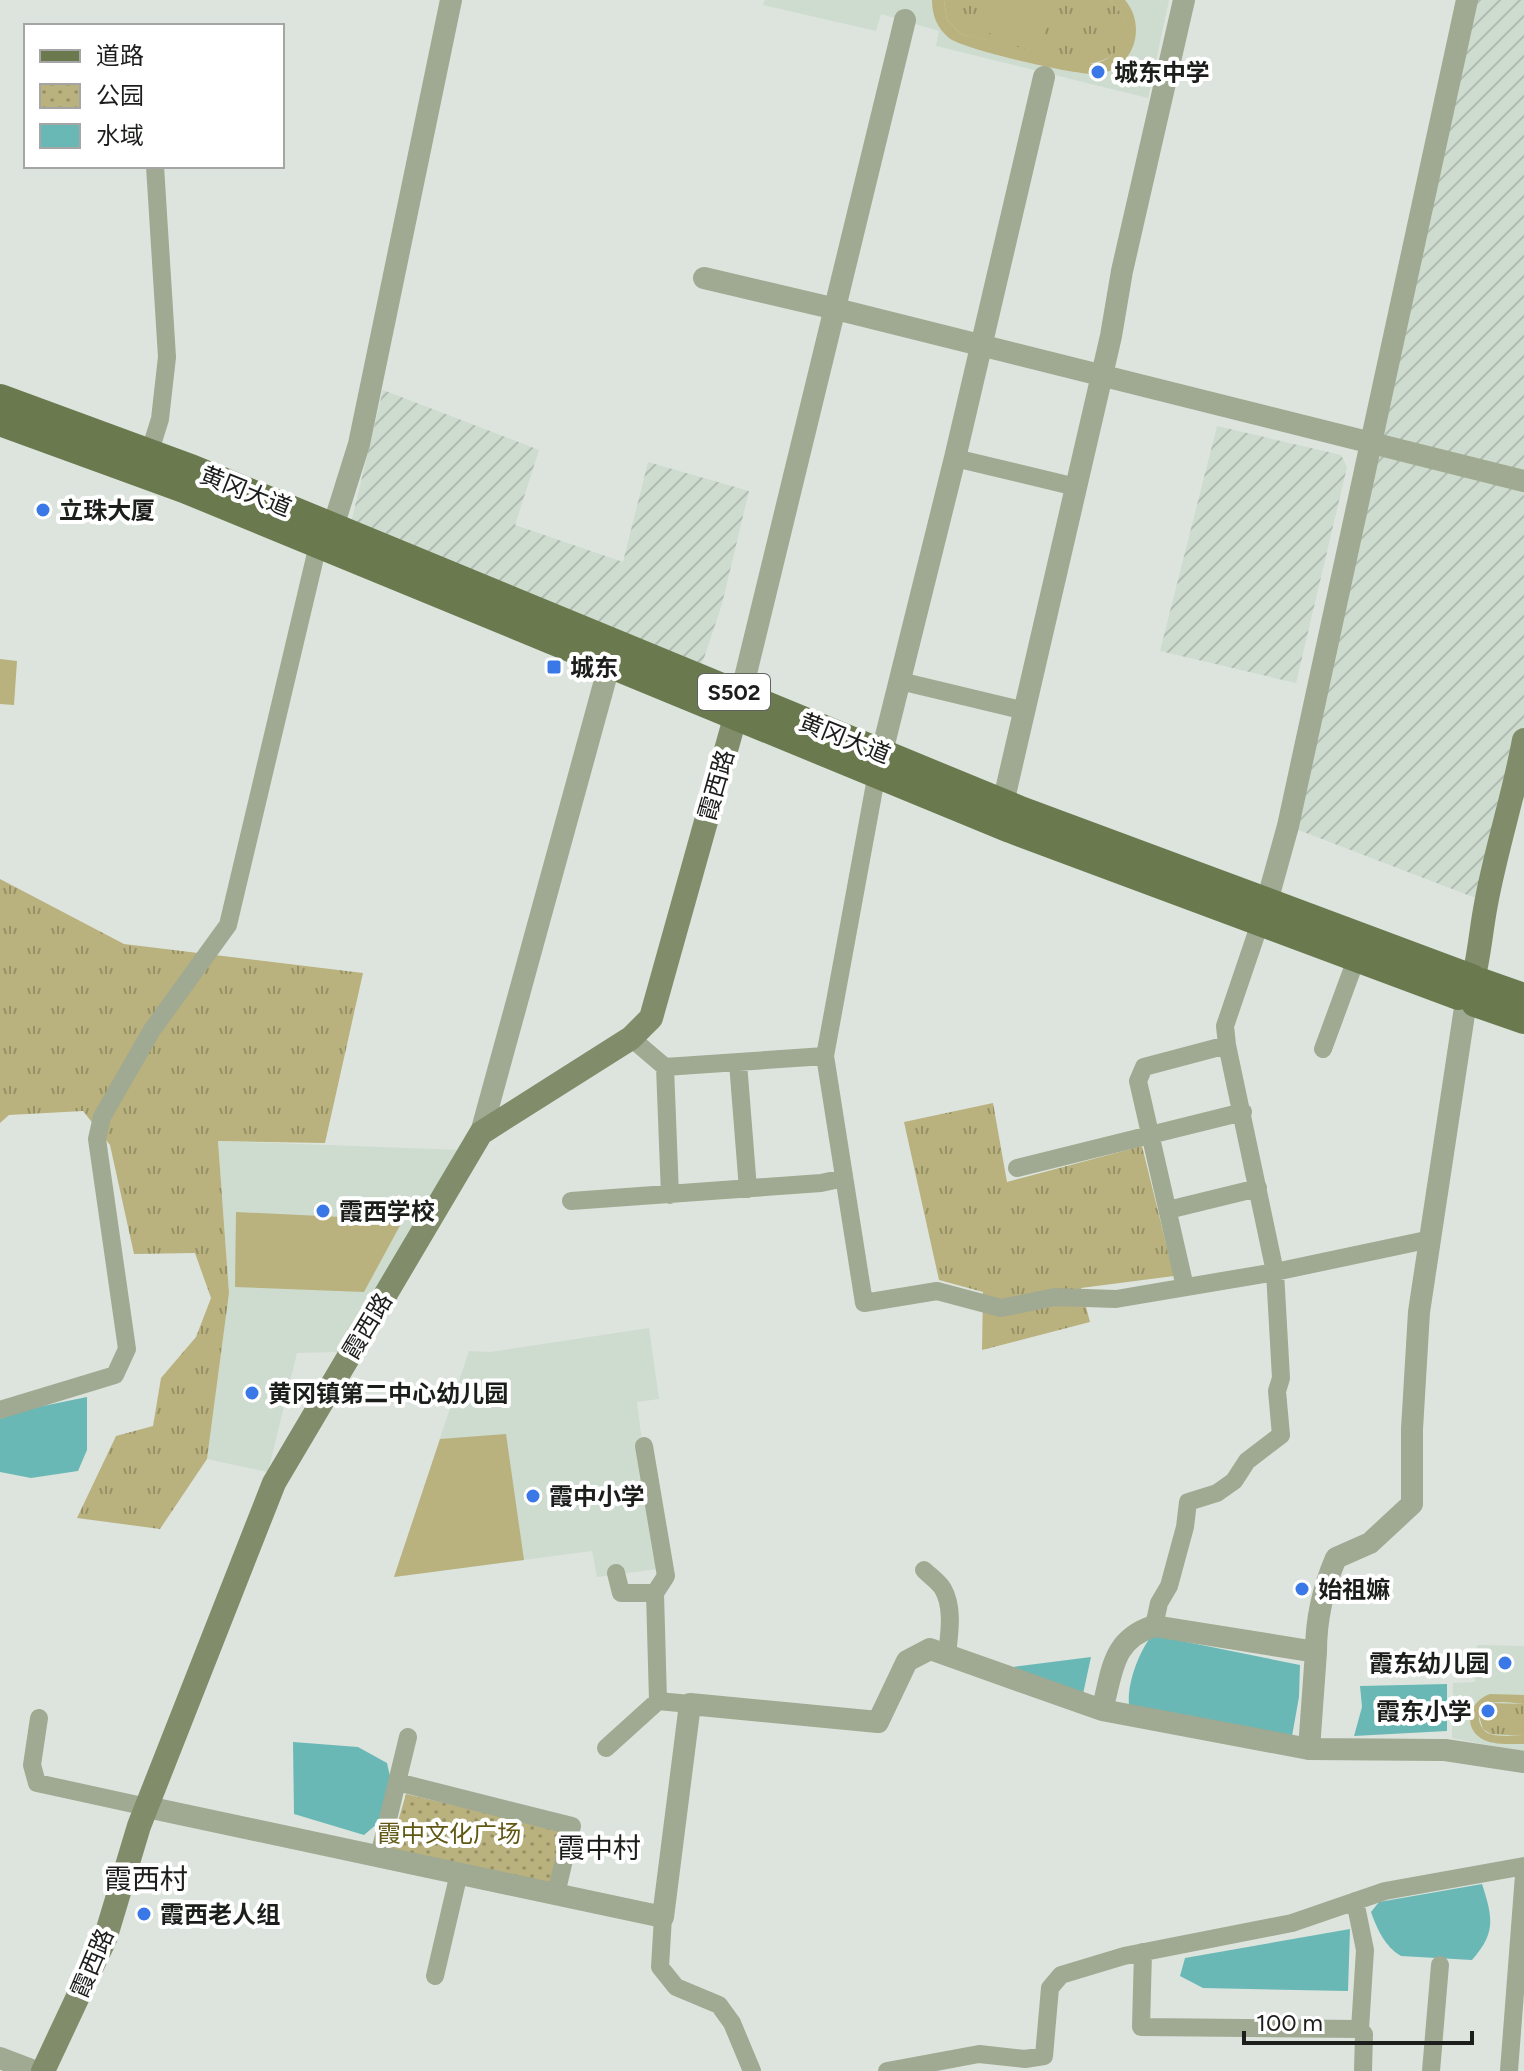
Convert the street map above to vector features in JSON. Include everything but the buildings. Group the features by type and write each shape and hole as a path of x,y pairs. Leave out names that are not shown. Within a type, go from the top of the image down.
{"main road":[{"name":"黄冈大道","path":"0,398 193,469 1470,992 1524,1020"},
{"name":"黄冈大道","path":"0,422 184,489 1010,829 1470,992 1524,997"},
{"name":"霞西路","path":"43,2071 105,1939 147,1807 274,1483 481,1133 631,1038 651,1018 741,694"},
{"path":"1470,992 1476,974 1486,902 1520,788 1524,740"}],"street":[{"path":"333,527 359,444 451,0"},
{"path":"997,824 1005,800 1184,0"},
{"path":"1268,898 1288,826 1467,0"},
{"path":"741,694 905,20"},
{"path":"882,752 1044,77"},
{"path":"150,451 160,419 167,357 155,168"},
{"path":"704,278 1524,481"},
{"path":"955,458 1076,487"},
{"path":"0,1410 115,1375 127,1349 99,1160 99,1128 111,1100 152,1030 228,925 317,549"},
{"path":"481,1133 609,666"},
{"path":"900,681 1025,711"},
{"path":"876,778 825,1056 864,1303 937,1291 1001,1308 1055,1297 1116,1299 1275,1272 1431,1239"},
{"path":"1154,1626 1159,1603 1169,1586 1185,1527 1188,1502 1217,1493 1234,1481 1247,1461 1281,1435 1275,1272 1225,1026 1259,926"},
{"path":"1323,1049 1355,962"},
{"path":"1309,1749 1316,1633 1324,1586 1336,1558 1370,1543 1412,1504 1412,1429 1419,1312 1470,992"},
{"path":"631,1038 665,1067 825,1056"},
{"path":"1185,1287 1138,1081 1144,1067 1227,1045"},
{"path":"738,1063 748,1189"},
{"path":"665,1067 670,1195"},
{"path":"1017,1168 1243,1112"},
{"path":"571,1201 821,1183 844,1178"},
{"path":"1168,1210 1258,1188"},
{"path":"644,1446 666,1576 655,1593 658,1701"},
{"path":"924,1570 943,1589 947,1603 950,1631 947,1655"},
{"path":"616,1573 621,1593 655,1593"},
{"path":"1102,1710 1120,1647 1138,1631 1154,1626 1316,1652"},
{"path":"606,1748 658,1701 878,1722 907,1661 930,1649 1102,1710 1309,1749 1445,1750 1524,1762"},
{"path":"690,1704 663,1917 660,1967 676,1987 719,2005 732,2023 752,2071"},
{"path":"39,1718 32,1765 37,1783 663,1917"},
{"path":"379,1856 408,1737"},
{"path":"397,1782 572,1826 556,1894"},
{"path":"887,2071 979,2054 1025,2059 1044,2056 1050,1988 1061,1975 1143,1952 1292,1923 1385,1891 1524,1866"},
{"path":"435,1976 459,1873"},
{"path":"1509,2071 1524,1875"},
{"path":"1355,1901 1365,1950 1360,2029 1364,2034 1363,2071"},
{"path":"1143,1952 1141,2027 1360,2029"},
{"path":"1431,2071 1440,1965"},
{"path":"0,2058 34,2071"}],"shaded area":[{"name":"城东中学","path":"765,0 1169,0 1148,98 936,46 939,31 881,14 876,31 763,5"},
{"path":"1466,0 1524,0 1524,800 1514,798 1486,902 1288,826"},
{"path":"383,390 539,450 515,525 623,562 648,462 749,491 722,604 702,664 350,527"},
{"path":"1217,426 1341,455 1347,467 1296,683 1160,651"},
{"name":"霞西学校","path":"218,1141 460,1150 339,1352 297,1353 268,1472 207,1459 229,1293"},
{"name":"霞中小学","path":"649,1328 659,1399 637,1402 658,1569 597,1577 592,1551 394,1577 469,1351 490,1352"},
{"name":"霞东小学","path":"1477,1645 1524,1646 1524,1752 1452,1738 1453,1683 1475,1682"}],"green space":[{"path":"932,0 944,0 947,20 961,34 1094,64 1114,53 1124,36 1123,17 1109,0 1125,0 1132,11 1136,34 1128,56 1109,71 1097,74 1068,71 958,43 941,30"},
{"path":"944,0 1109,0 1124,20 1123,41 1109,57 1084,63 961,34 947,20"},
{"path":"987,0 1049,12 1041,45 980,31"},
{"path":"0,659 17,661 14,705 0,704"},
{"path":"0,879 124,944 363,973 325,1143 218,1141 229,1293 207,1459 160,1529 77,1518 116,1436 153,1426 161,1378 196,1337 211,1298 195,1253 134,1254 110,1145 83,1111 9,1115 0,1123"},
{"path":"993,1103 1007,1182 1142,1146 1174,1276 1081,1288 1090,1322 982,1350 983,1292 939,1280 904,1122"},
{"path":"236,1212 403,1220 364,1292 235,1287"},
{"path":"506,1434 524,1560 394,1577 440,1439"},
{"path":"1490,1694 1524,1695 1524,1704 1491,1703 1482,1709 1479,1717 1486,1732 1499,1736 1524,1736 1524,1744 1488,1742 1472,1729 1470,1715 1473,1708"},
{"path":"1491,1703 1524,1704 1524,1736 1491,1734 1483,1729 1479,1716 1483,1707"},
{"name":"霞中文化广场","path":"406,1794 565,1831 553,1887 390,1849"}],"water":[{"path":"87,1397 87,1450 78,1471 31,1478 0,1472 0,1419 28,1409"},
{"path":"1152,1635 1300,1665 1299,1697 1292,1736 1129,1705 1135,1668"},
{"path":"1091,1657 1083,1694 1013,1667"},
{"path":"1447,1684 1447,1731 1354,1736 1362,1707 1360,1686"},
{"path":"293,1742 358,1747 387,1763 392,1785 385,1817 364,1835 294,1814"},
{"path":"1482,1884 1490,1916 1489,1933 1472,1960 1401,1956 1386,1943 1371,1912 1379,1902"},
{"path":"1350,1929 1348,1991 1203,1988 1180,1976 1185,1958"}],"place":[{"name":"城东中学","path":"1098,72"},
{"name":"立珠大厦","path":"43,510"},
{"name":"城东","path":"554,667"},
{"name":"霞西学校","path":"323,1211"},
{"name":"黄冈镇第二中心幼儿园","path":"252,1393"},
{"name":"霞中小学","path":"533,1496"},
{"name":"始祖嫲","path":"1302,1589"},
{"name":"霞东幼儿园","path":"1505,1663"},
{"name":"霞东小学","path":"1488,1711"},
{"name":"霞西老人组","path":"144,1914"}],"district":[{"name":"霞中村","path":"599,1848"},
{"name":"霞西村","path":"146,1879"}]}
